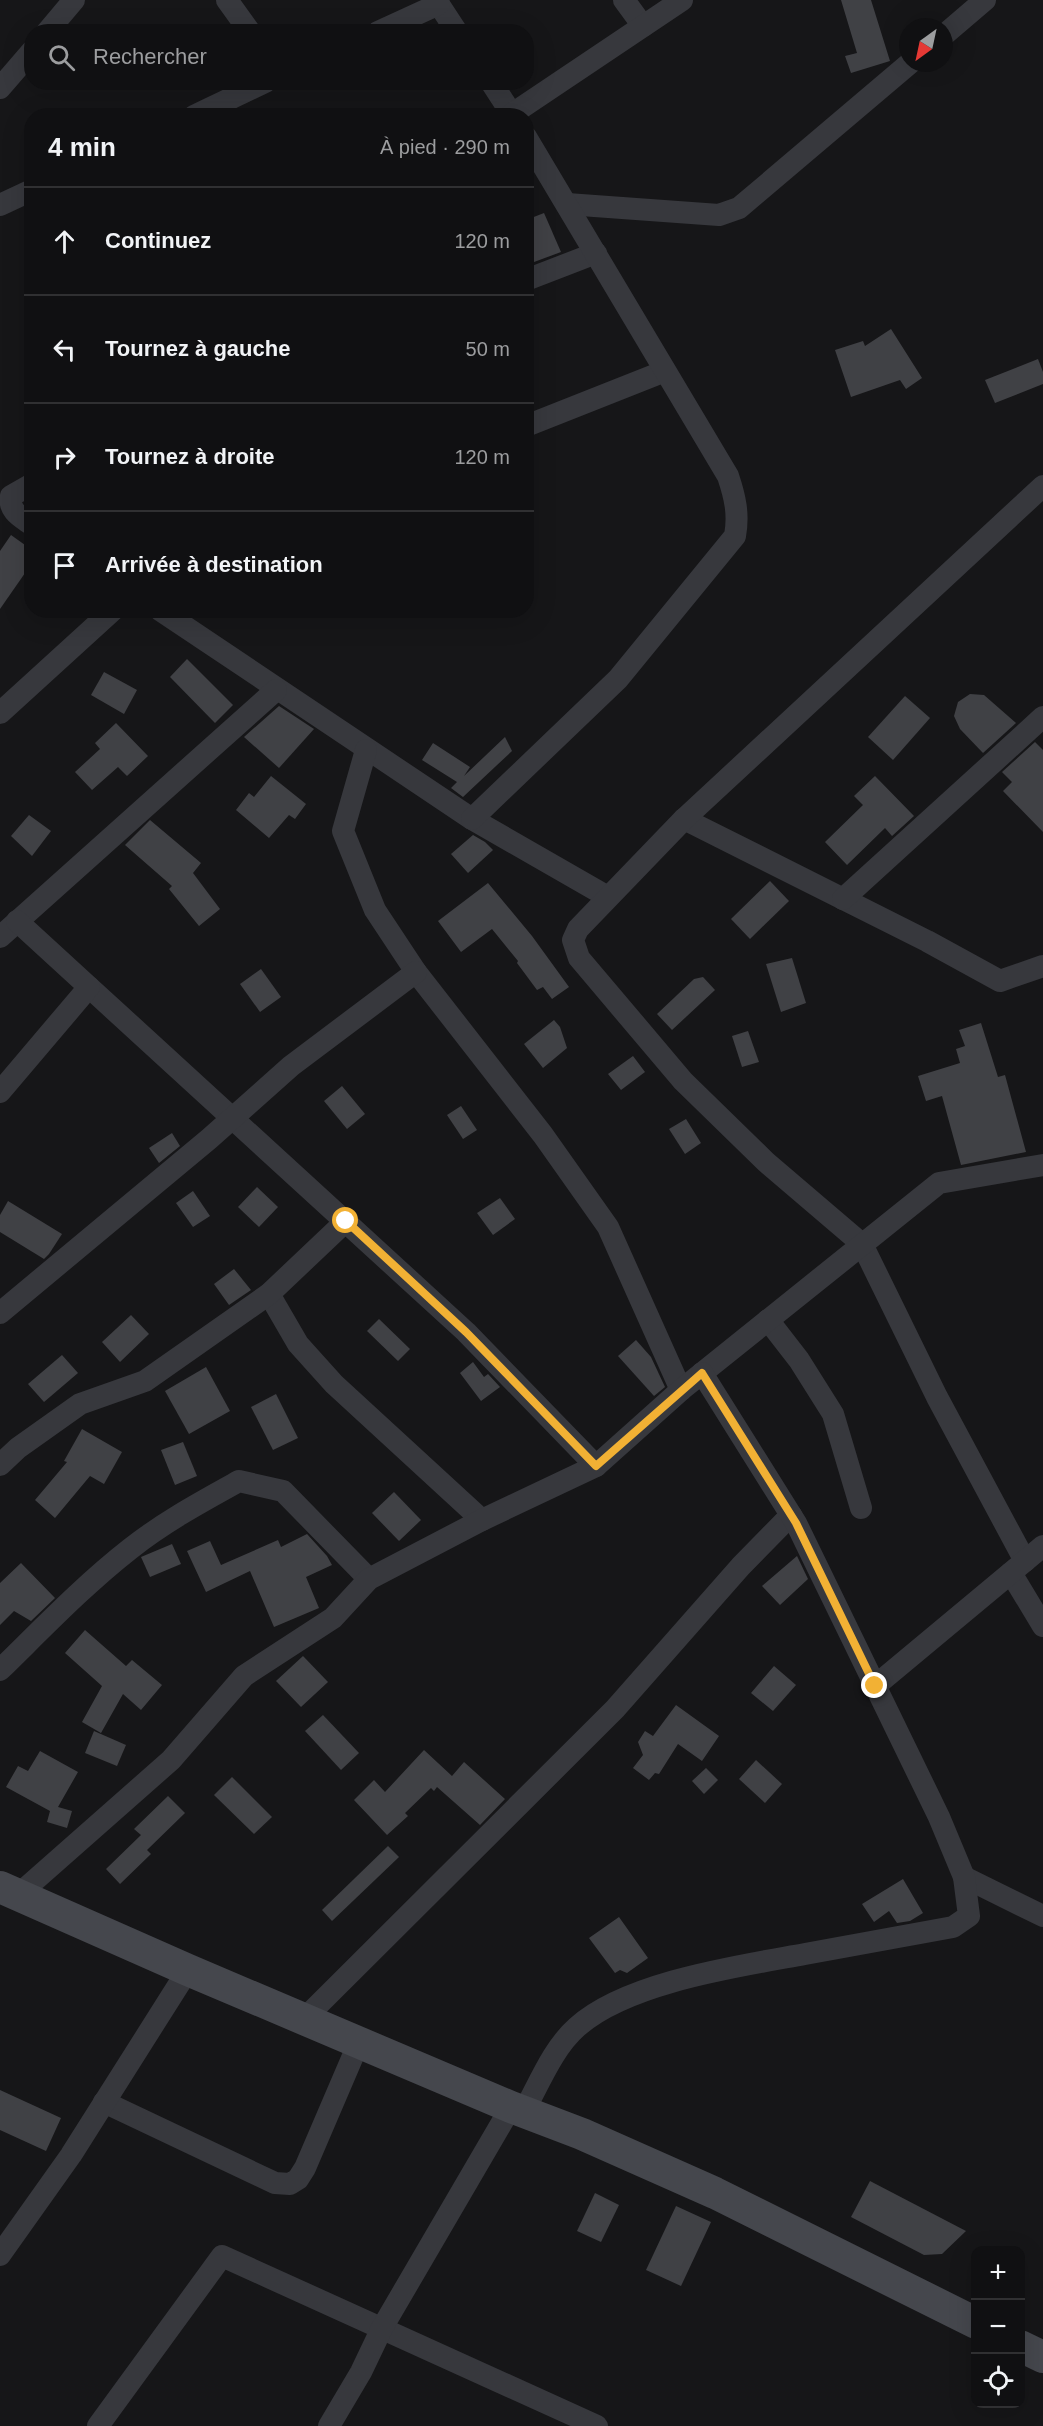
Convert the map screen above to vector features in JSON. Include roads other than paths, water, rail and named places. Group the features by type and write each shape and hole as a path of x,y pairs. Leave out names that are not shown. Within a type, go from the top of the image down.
{"main road":[{"path":"9,1891 188,1970 582,2134 715,2193 971,2322"},
{"path":"1025,2348 1043,2357"}],"street":[{"path":"54,24 74,0"},
{"path":"227,0 244,24"},
{"path":"624,0 643,26"},
{"path":"523,108 682,0"},
{"path":"953,27 985,0"},
{"path":"394,24 438,2 452,24"},
{"path":"0,88 24,60"},
{"path":"567,204 719,215 739,208 899,72"},
{"path":"211,108 248,90"},
{"path":"496,90 508,108"},
{"path":"472,819 618,679 735,536 738,521 736,501 728,476 534,150"},
{"path":"0,205 24,194"},
{"path":"534,277 596,253"},
{"path":"534,423 665,370"},
{"path":"1043,486 684,819 608,897 573,940 579,958 683,1081 766,1162 862,1244 1018,1567 1043,1626"},
{"path":"24,489 11,496 7,513 24,521"},
{"path":"0,713 104,618"},
{"path":"172,618 472,819 608,897"},
{"path":"0,937 276,690"},
{"path":"843,899 1043,717"},
{"path":"366,750 343,831 375,909 416,972 543,1135 608,1227 681,1390"},
{"path":"684,819 1000,981 1043,966"},
{"path":"17,921 466,1332 596,1466"},
{"path":"0,1313 209,1139 291,1066 416,972"},
{"path":"0,1092 89,987"},
{"path":"9,1891 171,1760 244,1676 333,1618 369,1579 482,1520 596,1466 681,1390 939,1183 1043,1166"},
{"path":"0,1465 18,1448 80,1404 146,1381 269,1294 346,1221"},
{"path":"269,1294 298,1344 334,1384 482,1520"},
{"path":"768,1320 799,1360 833,1414 861,1508"},
{"path":"328,2426 362,2372 382,2328 518,2109 563,2041 577,2027 599,2010 639,1992 729,1968 953,1927 969,1916 964,1877 939,1817 791,1515 702,1373"},
{"path":"0,1670 68,1604 130,1549 187,1510 239,1481 283,1491 369,1579"},
{"path":"304,2019 615,1709 741,1566 791,1515"},
{"path":"875,1686 1043,1546"},
{"path":"964,1877 1043,1916"},
{"path":"0,2255 71,2155 188,1970"},
{"path":"104,2102 275,2182 290,2184 298,2180 305,2168 359,2042"},
{"path":"98,2426 222,2256 597,2426"}]}
